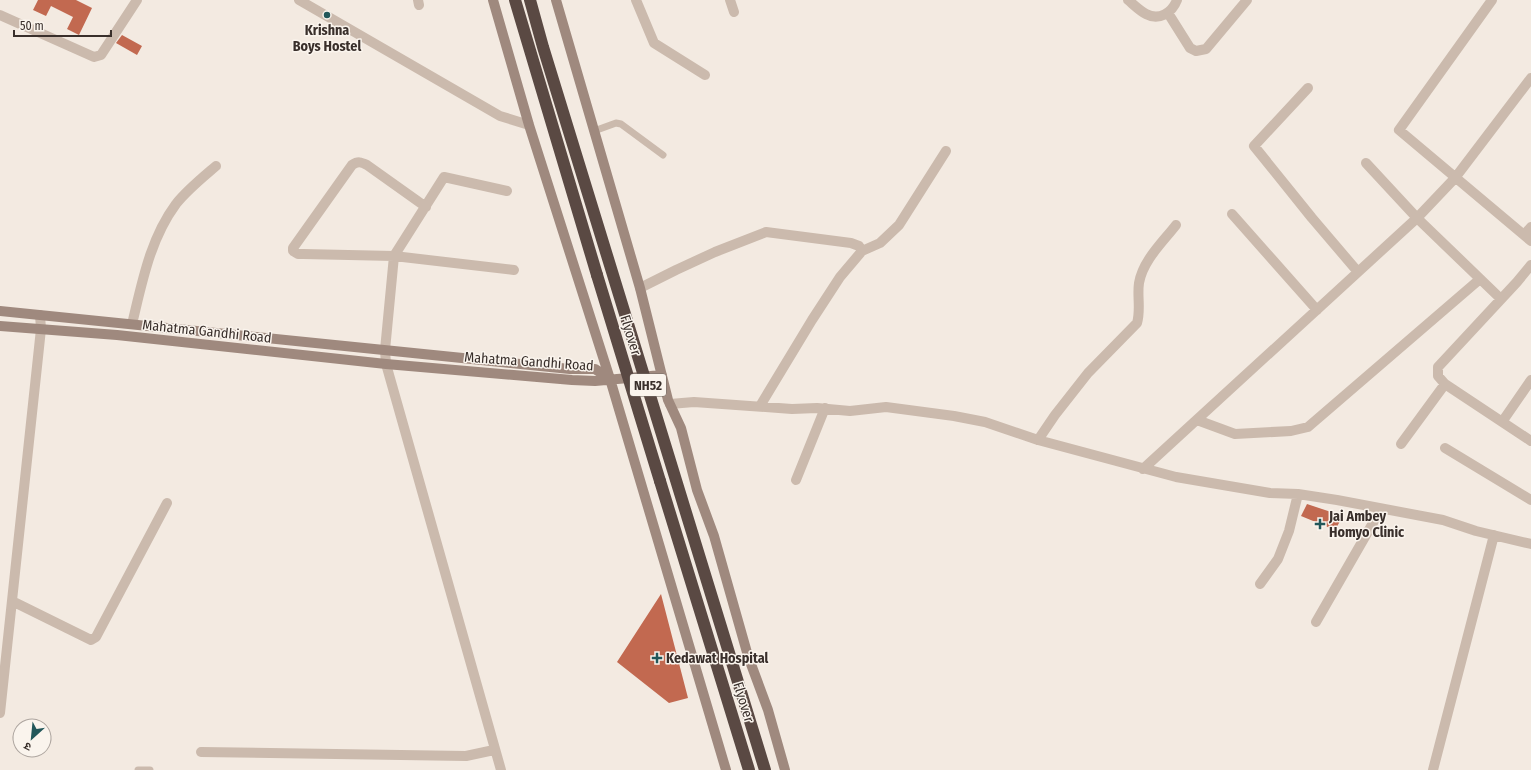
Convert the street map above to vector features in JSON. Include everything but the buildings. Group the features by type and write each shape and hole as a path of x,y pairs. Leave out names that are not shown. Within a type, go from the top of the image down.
{"highway":[{"name":"Flyover","path":"515,0 748,770"},
{"name":"NH52","path":"530,0 543,47 765,770"}],"street":[{"path":"0,15 94,57 101,55 137,0"},
{"path":"299,0 500,116 529,125"},
{"path":"493,0 529,125 610,379 726,770"},
{"path":"556,0 640,288 670,404 681,428 697,490 714,536 748,656 768,710 785,770"},
{"path":"636,0 654,43 705,75"},
{"path":"730,0 734,12"},
{"path":"1128,0 1146,15 1158,17 1168,14 1175,6 1177,0"},
{"path":"1168,14 1190,48 1196,51 1206,49 1247,0"},
{"path":"1492,0 1399,130 1455,178 1529,234"},
{"path":"1143,469 1417,218 1455,178 1531,78"},
{"path":"1308,88 1254,146 1358,272"},
{"path":"760,406 840,277 862,251 880,243 898,225 946,151"},
{"path":"426,207 367,165 356,162 352,165 293,248 295,252 303,254 394,256 514,270"},
{"path":"1366,163 1417,218 1501,299"},
{"path":"132,324 148,258 162,228 176,204 184,194 216,166"},
{"path":"501,770 494,750 386,364 385,350 394,256 444,177 507,191"},
{"path":"1232,214 1317,310"},
{"path":"1038,440 1088,372 1137,323 1140,314 1139,283 1143,269 1145,264 1176,225"},
{"path":"640,288 715,252 766,232 851,243 859,246 862,251"},
{"path":"1531,265 1438,367 1438,376 1445,384 1531,441"},
{"path":"1197,420 1235,434 1291,431 1308,427 1480,279"},
{"name":"Mahatma Gandhi Road","path":"0,311 570,369 594,370 610,379"},
{"path":"0,713 41,329 40,315"},
{"name":"Mahatma Gandhi Road","path":"0,326 133,337 386,364 572,380 595,381 610,379"},
{"path":"610,379 662,375"},
{"path":"1502,422 1531,380"},
{"path":"1401,444 1445,384"},
{"path":"670,404 694,402 792,409 825,408 850,411 886,407 954,416 985,422 1038,440 1143,469 1184,478 1270,493 1298,494 1337,500 1443,520 1476,531 1531,544"},
{"path":"796,480 825,408"},
{"path":"1445,448 1531,500"},
{"path":"1260,584 1278,559 1289,531 1298,494"},
{"path":"12,601 90,640 96,637 167,503"},
{"path":"1316,622 1381,509"},
{"path":"1432,770 1494,535"},
{"path":"201,752 466,756 494,750"}],"lane":[{"path":"594,131 616,123 621,124 663,155"},
{"path":"138,770 150,770"}],"place":[{"name":"Krishna Boys Hostel","path":"327,15"},
{"name":"Jai Ambey Homyo Clinic","path":"1320,524"},
{"name":"Kedawat Hospital","path":"657,658"}]}
